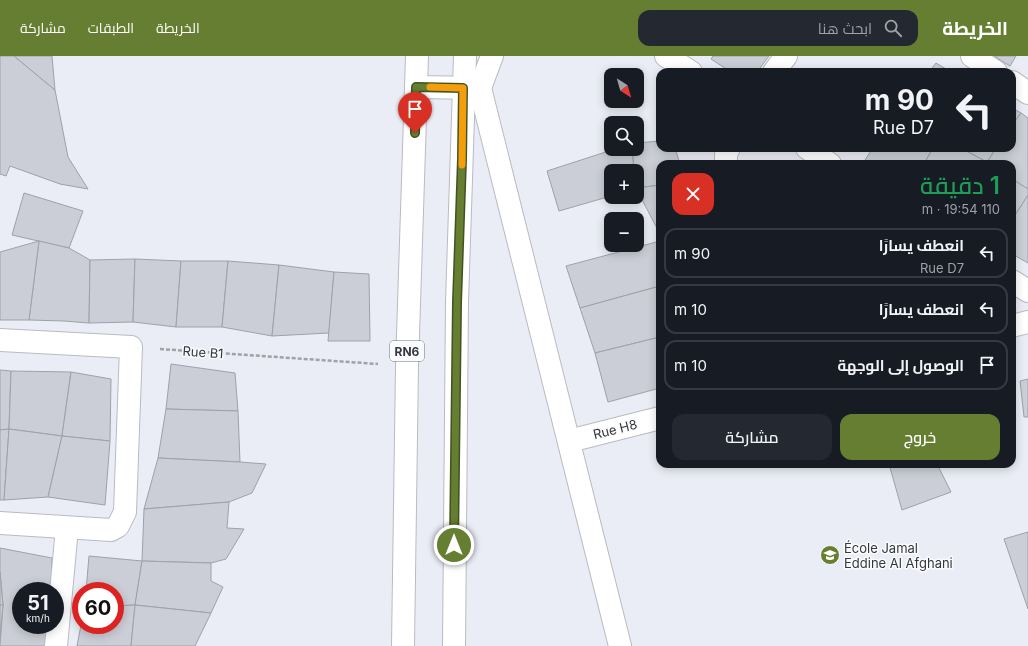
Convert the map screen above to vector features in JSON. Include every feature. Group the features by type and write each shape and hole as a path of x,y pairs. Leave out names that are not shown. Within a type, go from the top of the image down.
{"street":[{"name":"RN6","path":"403,646 407,366 417,56"},
{"path":"465,56 471,88 569,441 620,646"},
{"path":"454,646 457,302 462,159 471,88 492,56"},
{"path":"666,56 685,68"},
{"path":"777,68 786,56"},
{"path":"972,56 990,68"},
{"path":"1016,85 1028,93"},
{"path":"416,87 471,88"},
{"path":"813,152 824,160"},
{"path":"1016,284 1028,291"},
{"path":"1016,325 1028,322"},
{"path":"0,340 131,347 126,512 118,526 111,530 0,523"},
{"name":"Rue H8","path":"569,441 656,419"},
{"path":"56,646 66,528"}],"path":[{"name":"Rue B1","path":"131,347 407,366"}],"building":[{"path":"0,56 14,56 55,90 68,157 88,189 60,184 10,166 6,176 0,174"},
{"path":"14,56 52,56 55,90"},
{"path":"713,56 769,56 760,68 725,68 711,59"},
{"path":"994,56 1016,56 1010,66"},
{"path":"936,63 944,68 932,68"},
{"path":"1016,110 1021,113 1016,120"},
{"path":"1021,113 1028,118 1028,189 1016,182 1016,160 988,160 993,152 1016,152 1016,120"},
{"path":"656,141 656,152 676,152 679,160 656,160 656,186 644,187 644,164 633,164 633,156 644,156 644,142"},
{"path":"870,152 931,152 926,160 865,160"},
{"path":"931,152 968,152 983,160 926,160"},
{"path":"968,152 993,152 988,160 983,160"},
{"path":"604,153 604,156 633,156 633,164 604,164 604,198 559,211 547,171"},
{"path":"1016,182 1028,189 1028,195 1016,214"},
{"path":"656,186 656,226 644,203 644,187"},
{"path":"24,193 83,211 69,248 12,235"},
{"path":"1028,195 1028,263 1016,256 1016,214"},
{"path":"39,241 69,248 90,260 89,323 29,320"},
{"path":"39,241 29,320 0,320 0,252"},
{"path":"656,242 656,287 580,308 566,266 619,252 644,252 644,245"},
{"path":"135,259 133,322 89,323 90,260"},
{"path":"135,259 181,261 176,327 133,322"},
{"path":"181,261 228,261 222,327 176,327"},
{"path":"228,261 279,265 272,336 222,327"},
{"path":"279,265 334,272 329,333 272,336"},
{"path":"334,272 369,274 370,341 328,341"},
{"path":"656,287 656,338 595,353 580,308"},
{"path":"656,338 656,389 608,402 595,353"},
{"path":"171,364 235,373 238,411 166,409"},
{"path":"0,370 11,371 9,429 0,430"},
{"path":"11,371 71,372 62,436 9,429"},
{"path":"71,372 111,379 110,441 62,436"},
{"path":"1028,379 1028,417 1024,417 1020,381"},
{"path":"166,409 238,411 240,462 158,458"},
{"path":"9,429 4,500 0,500 0,430"},
{"path":"9,429 62,436 48,497 4,500"},
{"path":"62,436 110,441 105,505 48,497"},
{"path":"158,458 266,464 252,493 229,502 144,509"},
{"path":"890,468 939,468 951,492 902,510"},
{"path":"229,502 227,528 244,529 226,559 211,563 142,561 144,509"},
{"path":"1028,532 1028,609 1004,539"},
{"path":"0,548 52,558 51,582 12,582 12,634 50,634 49,646 0,646 3,605 0,572"},
{"path":"89,556 142,561 135,605 124,606 124,582 87,582"},
{"path":"142,561 211,563 211,581 223,587 211,613 135,605"},
{"path":"0,572 3,605 0,605"},
{"path":"0,605 3,605 0,637"},
{"path":"135,605 131,646 77,646 79,634 124,634 124,606"},
{"path":"135,605 211,613 195,646 131,646"}],"slow traffic":[{"path":"430,87 463,88 462,165"}],"place":[{"name":"École Jamal Eddine Al Afghani","path":"830,555"}],"route":[{"path":"415,133 416,87 463,88 457,302 454,545"}]}
